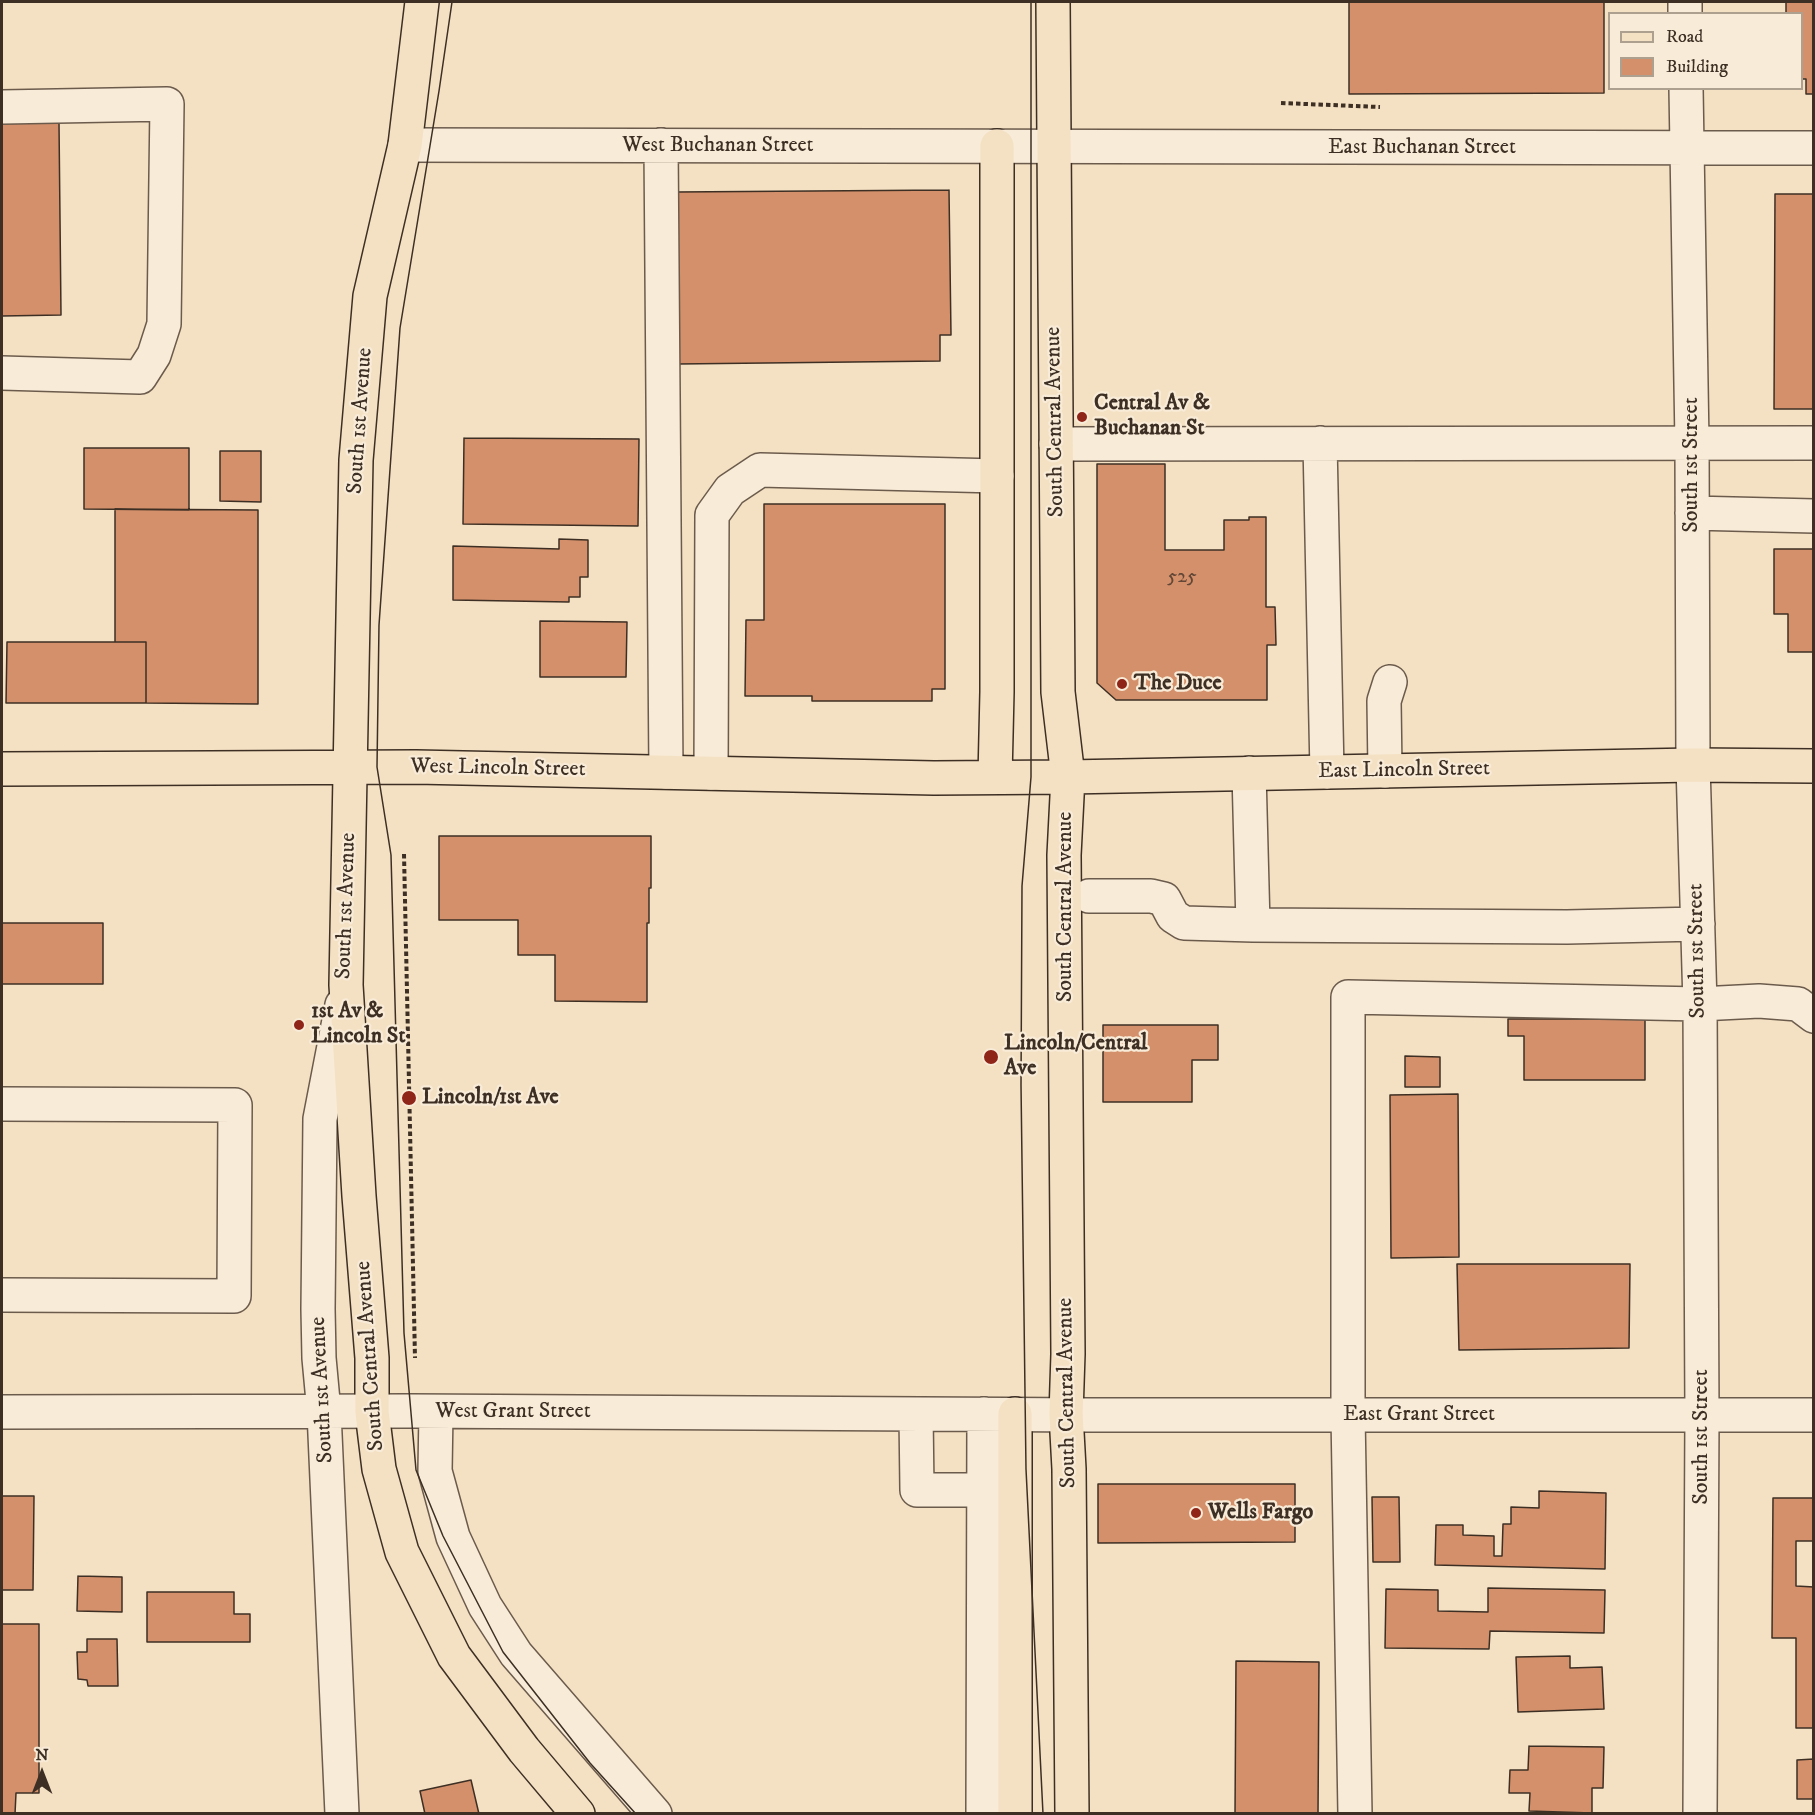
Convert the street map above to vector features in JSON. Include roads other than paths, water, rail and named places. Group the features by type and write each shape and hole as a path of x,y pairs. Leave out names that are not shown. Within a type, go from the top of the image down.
{"main road":[{"name":"South 1st Avenue","path":"346,985 356,460 370,296 405,145 422,2"},
{"name":"South Central Avenue","path":"1053,2 1043,147 1056,444 1058,692 1068,777 1064,855 1068,1354 1066,1414 1069,1469 1072,1814"},
{"path":"995,777 997,146"},
{"name":"East Lincoln Street","path":"995,777 1694,765 1814,766"},
{"name":"West Lincoln Street","path":"2,769 351,767 995,777"},
{"name":"South Central Avenue","path":"346,985 372,1358 372,1412 379,1469 402,1552 454,1656 524,1750 578,1814"},
{"path":"1008,1414 1015,1814"}],"street":[{"name":"South 1st Street","path":"1686,90 1692,443 1694,765 1700,1004 1702,1414 1700,1814"},
{"path":"2,107 167,104 164,324 154,355 140,376 2,373"},
{"name":"West Buchanan Street","path":"405,145 1043,147"},
{"path":"661,146 666,772"},
{"name":"East Buchanan Street","path":"1043,147 1814,148"},
{"path":"1320,443 1327,772"},
{"path":"1056,444 1320,443 1394,455 1581,455 1692,443 1814,443"},
{"path":"711,774 712,515 730,490 760,470 997,476"},
{"path":"1692,513 1814,516"},
{"path":"1385,771 1384,701 1390,682"},
{"path":"1249,774 1253,924"},
{"path":"1089,896 1151,896 1164,899 1173,916 1184,923 1567,927 1698,924"},
{"name":"South 1st Avenue","path":"342,1814 324,1412 319,1348 320,1119 346,985"},
{"path":"1355,1814 1348,1415 1348,997 1700,1004 1759,1001 1808,1002"},
{"path":"2,1104 235,1105 234,1296 2,1295"},
{"name":"West Grant Street","path":"2,1412 1008,1414"},
{"path":"436,1412 435,1471 453,1537 485,1606 516,1654 655,1814"},
{"path":"916,1414 917,1490 986,1490"},
{"path":"983,1814 986,1490 1008,1414"},
{"name":"East Grant Street","path":"1008,1414 1814,1415"}],"tram line":[{"path":"452,2 400,328 379,625 377,767 391,855 404,1333 416,1470 443,1536 503,1652 590,1763 636,1814"},
{"path":"1031,2 1031,777 1022,886 1021,1085 1026,1469 1043,1814"}],"place":[{"name":"Central Av & Buchanan St","path":"1082,417"},
{"name":"The Duce","path":"1122,684"},
{"name":"1st Av & Lincoln St","path":"299,1025"},
{"name":"Lincoln/Central Ave","path":"991,1057"},
{"name":"Lincoln/1st Ave","path":"409,1098"},
{"name":"Wells Fargo","path":"1196,1513"}]}
